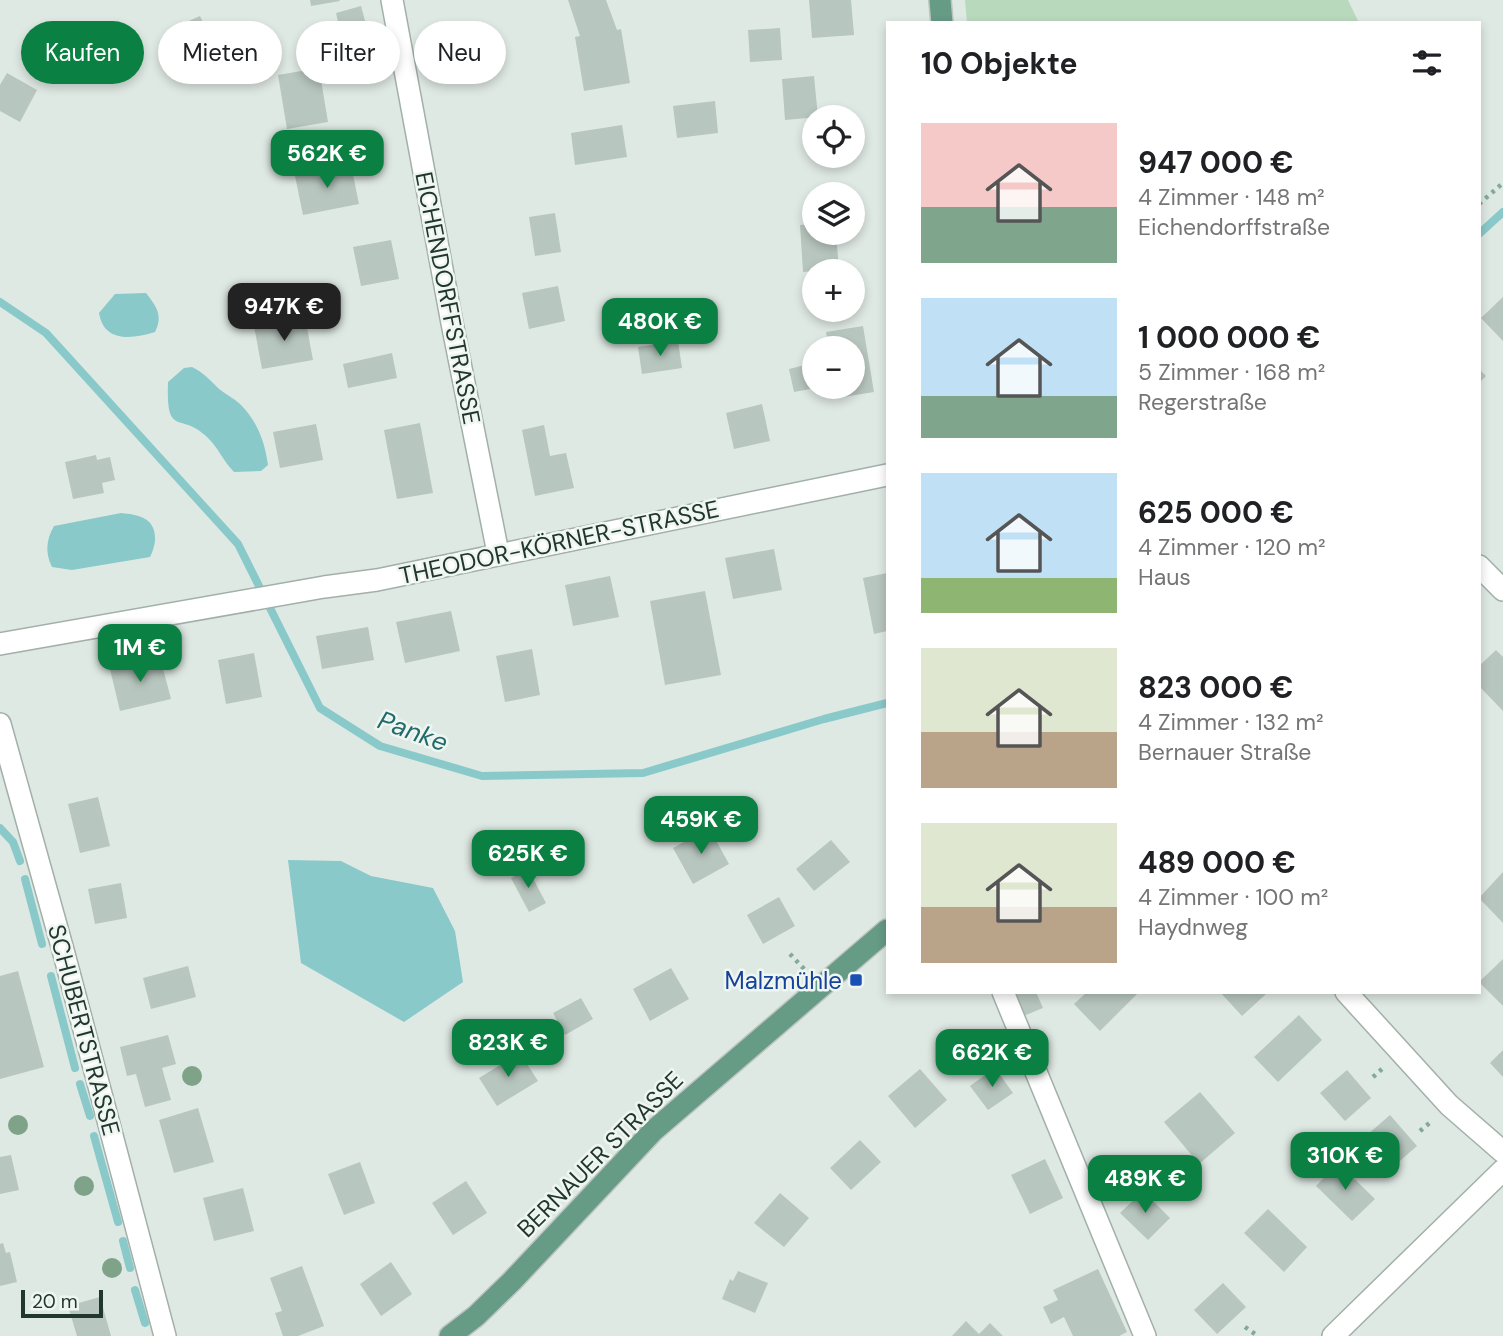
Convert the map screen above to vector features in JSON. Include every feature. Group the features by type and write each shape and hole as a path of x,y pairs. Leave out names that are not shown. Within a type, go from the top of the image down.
{"main road":[{"path":"940,0 942,21"},
{"name":"BERNAUER STRASSE","path":"450,1336 512,1281 653,1131 886,931"}],"street":[{"name":"EICHENDORFFSTRASSE","path":"392,0 498,553"},
{"name":"THEODOR-KÖRNER-STRASSE","path":"0,644 377,580 886,475"},
{"path":"1481,568 1503,590"},
{"name":"SCHUBERTSTRASSE","path":"0,724 165,1336"},
{"path":"1004,994 1145,1336"},
{"path":"1333,1336 1503,1169 1348,994"}],"path":[{"path":"1481,202 1503,183"},
{"path":"790,954 807,972"},
{"path":"1245,1327 1258,1336"}],"green space":[{"path":"965,0 1348,0 1358,21 967,21"}],"water":[{"path":"146,293 158,312 159,321 155,332 128,337 107,330 99,313 115,294"},
{"path":"192,367 238,403 252,418 267,456 268,465 261,471 234,472 207,437 172,418 169,411 168,382 184,368"},
{"path":"121,513 146,519 153,527 155,541 150,557 72,570 52,567 47,546 54,526"},
{"path":"288,860 341,861 371,876 433,888 455,931 463,982 404,1022 301,963"}],"building":[{"path":"310,0 339,0 340,1 311,6"},
{"path":"568,0 606,0 617,30 621,29 630,83 584,91 575,37 580,36"},
{"path":"809,0 851,0 854,35 812,38"},
{"path":"361,6 365,21 338,21 336,13"},
{"path":"200,16 202,21 189,21"},
{"path":"780,28 782,60 750,62 748,30"},
{"path":"296,72 296,84 322,84 328,122 287,129 280,84 282,84 282,74"},
{"path":"7,73 21,81 21,84 37,90 20,122 0,111 0,85"},
{"path":"814,76 817,105 802,105 802,118 785,120 782,79"},
{"path":"715,101 718,133 677,138 673,106"},
{"path":"622,125 627,157 575,165 571,133"},
{"path":"351,165 359,204 303,215 295,176"},
{"path":"555,213 561,252 535,256 529,217"},
{"path":"800,225 802,245 837,245 838,259 802,259"},
{"path":"391,240 399,279 361,286 353,247"},
{"path":"558,286 565,321 529,329 522,293"},
{"path":"1503,297 1503,341 1481,318"},
{"path":"305,317 313,360 262,369 254,326"},
{"path":"863,326 865,336 827,336 826,332"},
{"path":"865,338 874,392 865,393"},
{"path":"678,341 682,368 642,374 638,347"},
{"path":"392,353 397,378 348,388 343,364"},
{"path":"802,366 802,390 794,392 789,369"},
{"path":"762,404 770,441 734,449 726,413"},
{"path":"420,423 433,493 397,499 384,430"},
{"path":"316,424 323,460 280,468 273,432"},
{"path":"544,425 550,456 566,453 574,488 535,496 522,430"},
{"path":"96,455 97,460 110,457 115,480 102,483 104,493 73,499 65,462"},
{"path":"774,549 782,590 733,599 725,558"},
{"path":"886,573 886,631 874,634 863,578"},
{"path":"610,576 619,617 573,626 565,585"},
{"path":"705,591 721,675 665,685 650,601"},
{"path":"451,611 460,651 405,663 396,622"},
{"path":"368,627 374,660 322,669 316,636"},
{"path":"532,649 540,695 505,702 496,656"},
{"path":"1496,650 1503,657 1503,711 1481,688 1481,664"},
{"path":"254,653 262,697 226,704 218,660"},
{"path":"160,657 171,699 120,711 110,669"},
{"path":"98,797 110,846 80,853 68,804"},
{"path":"709,828 729,864 693,884 673,848"},
{"path":"831,840 850,862 814,891 796,869"},
{"path":"528,869 546,903 529,912 511,878"},
{"path":"1503,872 1503,923 1481,900 1481,896"},
{"path":"121,883 127,918 95,924 88,889"},
{"path":"779,897 795,926 763,944 747,915"},
{"path":"1503,959 1503,1006 1481,984 1481,980"},
{"path":"188,966 196,997 151,1009 143,978"},
{"path":"671,968 689,999 650,1021 633,989"},
{"path":"18,971 44,1067 0,1079 0,976"},
{"path":"1037,994 1043,1008 1021,1017 1011,995"},
{"path":"1085,994 1137,994 1100,1031 1074,1004"},
{"path":"1222,994 1266,994 1242,1016"},
{"path":"581,998 593,1019 565,1035 553,1013"},
{"path":"1299,1015 1322,1040 1278,1082 1254,1057"},
{"path":"168,1035 176,1064 162,1068 171,1100 145,1107 136,1074 127,1076 120,1047"},
{"path":"1503,1050 1503,1077 1490,1063"},
{"path":"520,1053 538,1081 497,1106 479,1078"},
{"path":"995,1068 1013,1093 988,1110 970,1086"},
{"path":"920,1069 947,1100 915,1128 888,1096"},
{"path":"1347,1070 1371,1098 1345,1121 1320,1093"},
{"path":"1200,1092 1235,1133 1199,1164 1164,1122"},
{"path":"198,1108 214,1162 174,1173 159,1120"},
{"path":"1390,1115 1417,1146 1386,1173 1359,1142"},
{"path":"860,1140 881,1162 851,1190 830,1168"},
{"path":"11,1155 19,1190 0,1194 0,1157"},
{"path":"1045,1159 1063,1198 1030,1214 1011,1175"},
{"path":"360,1162 375,1203 344,1215 328,1174"},
{"path":"1338,1163 1375,1199 1352,1221 1316,1186"},
{"path":"466,1181 487,1213 453,1235 432,1203"},
{"path":"243,1188 254,1231 214,1241 203,1198"},
{"path":"1143,1191 1170,1218 1148,1240 1120,1213"},
{"path":"780,1193 809,1218 784,1247 754,1223"},
{"path":"1268,1209 1307,1247 1284,1272 1244,1233"},
{"path":"3,1243 6,1253 10,1252 17,1282 0,1286 0,1244"},
{"path":"391,1262 412,1294 381,1316 360,1284"},
{"path":"302,1266 324,1326 298,1336 283,1336 275,1313 282,1311 270,1278"},
{"path":"1098,1269 1127,1332 1119,1336 1073,1336 1064,1317 1051,1324 1043,1307 1058,1300 1053,1290"},
{"path":"738,1271 768,1283 755,1313 722,1299 730,1279 733,1281"},
{"path":"1223,1283 1246,1307 1217,1334 1194,1310"},
{"path":"100,1297 111,1336 77,1336 68,1306"},
{"path":"966,1321 979,1334 990,1323 1003,1336 952,1336"}],"waterway":[{"name":"Panke","path":"1481,232 1503,212"},
{"name":"Panke","path":"0,302 46,333 238,544 320,708 380,746 482,776 643,773 886,703"},
{"path":"0,828 13,842 20,861"},
{"path":"25,879 42,944"},
{"path":"51,976 75,1068"},
{"path":"80,1084 90,1116"},
{"path":"94,1136 118,1222"},
{"path":"123,1241 130,1268"},
{"path":"135,1290 145,1323"}],"place":[{"name":"Malzmühle","path":"856,980"}]}
